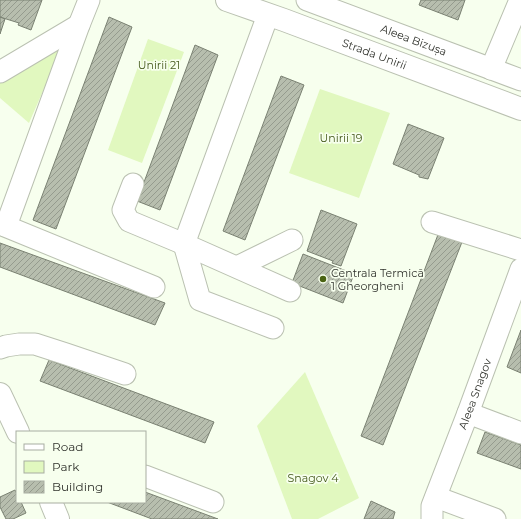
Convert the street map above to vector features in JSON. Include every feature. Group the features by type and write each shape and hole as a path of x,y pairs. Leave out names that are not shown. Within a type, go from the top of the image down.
{"main road":[{"name":"Strada Unirii","path":"227,0 521,109"},
{"path":"0,394 18,431"},
{"path":"51,503 58,519"}],"street":[{"path":"89,0 3,225 154,287"},
{"name":"Aleea Bizușa","path":"307,0 521,80"},
{"path":"490,69 520,0"},
{"path":"268,15 184,244 200,300 273,328"},
{"path":"0,72 79,25"},
{"path":"133,184 123,210 129,221 290,291"},
{"path":"432,222 521,250"},
{"path":"237,267 292,240"},
{"name":"Aleea Snagov","path":"429,510 468,413 521,269"},
{"path":"0,348 19,344 35,344 125,374"},
{"path":"468,413 521,433"},
{"path":"146,476 213,502"},
{"path":"429,510 494,519"}],"green space":[{"name":"Unirii 21","path":"148,39 184,52 142,163 108,150"},
{"path":"64,43 29,123 0,98 0,77"},
{"name":"Unirii 19","path":"320,89 390,113 359,198 289,173"},
{"name":"Snagov 4","path":"305,372 359,498 318,519 292,519 257,426"}],"building":[{"path":"0,0 42,0 31,30 18,25 19,23 0,17"},
{"path":"421,0 465,0 458,20 419,5"},
{"path":"0,17 5,19 0,34"},
{"path":"109,17 132,27 56,229 33,220"},
{"path":"195,45 218,55 160,210 137,201"},
{"path":"281,76 304,85 245,240 223,231"},
{"path":"408,124 444,138 428,179 419,177 419,175 393,164"},
{"path":"321,210 357,224 341,266 332,263 333,261 307,251"},
{"path":"439,232 462,242 383,445 361,436"},
{"path":"0,243 165,303 155,325 0,267"},
{"name":"Centrala Termică 1 Gheorgheni","path":"303,254 354,274 343,303 292,283"},
{"path":"521,330 521,373 507,367"},
{"path":"49,360 214,422 205,443 40,381"},
{"path":"485,432 521,445 521,469 477,453"},
{"path":"15,490 16,503 21,503 26,513 13,519 6,519 0,507 0,497"},
{"path":"146,492 218,519 152,519 110,503 146,503"},
{"path":"371,501 395,512 393,519 364,519"}],"place":[{"name":"Centrala Termică 1 Gheorgheni","path":"323,279"}]}
